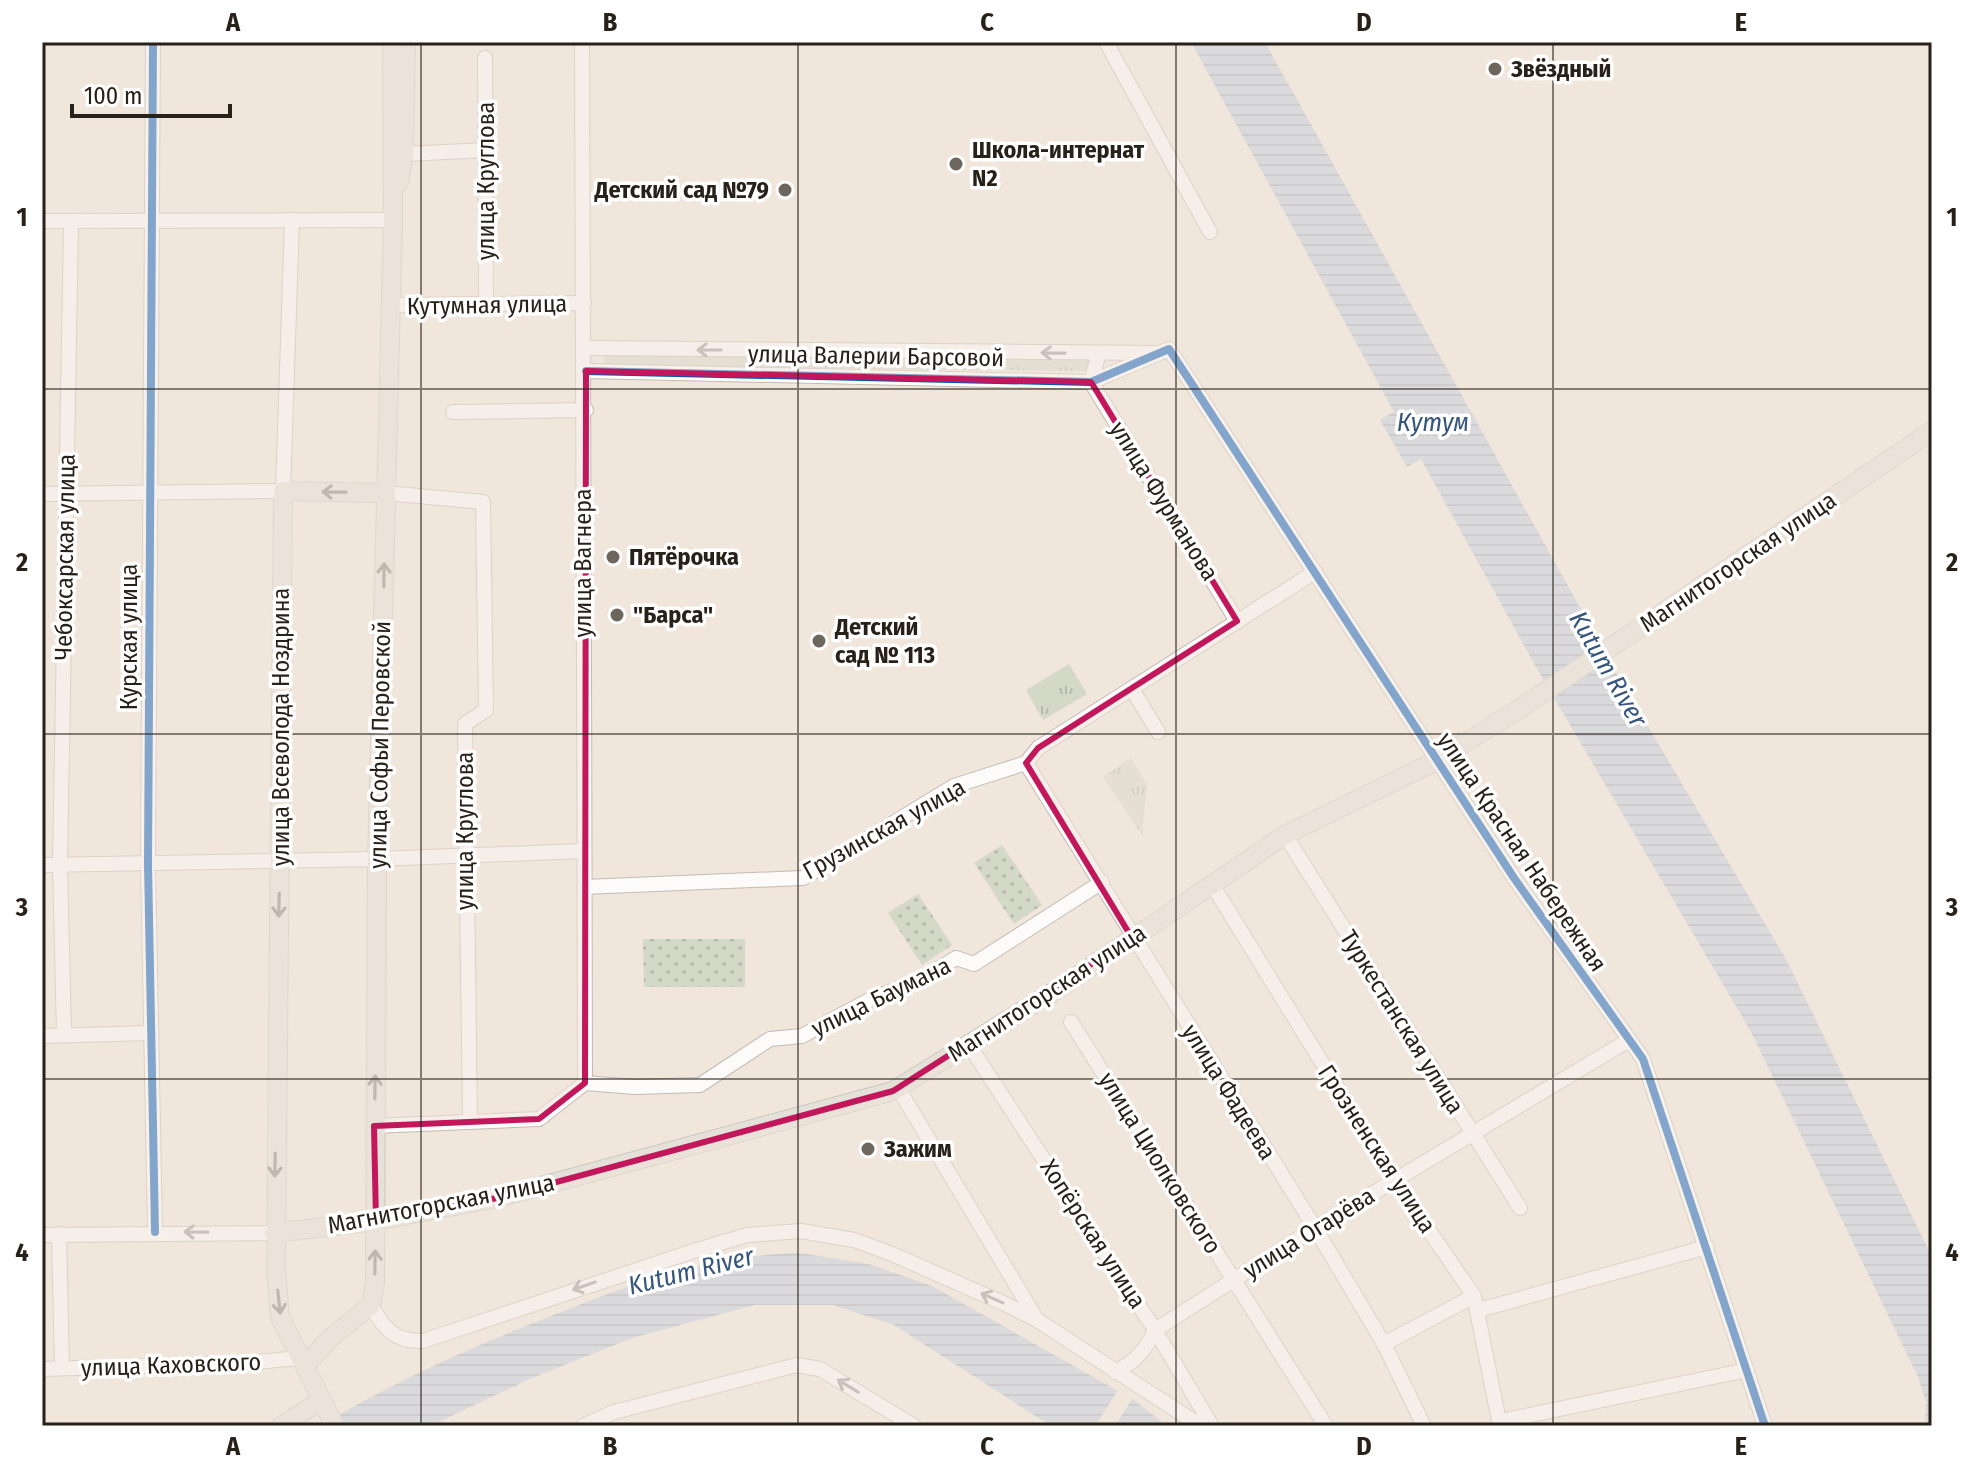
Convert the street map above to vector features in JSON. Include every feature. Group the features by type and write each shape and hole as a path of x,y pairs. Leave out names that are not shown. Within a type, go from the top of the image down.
{"main road":[{"name":"улица Софьи Перовской","path":"371,1305 376,1221 377,859 393,220 392,42"},
{"path":"393,220 404,154 406,42"},
{"name":"Магнитогорская улица","path":"274,1233 376,1221 497,1198 898,1088 1213,886 1285,835 1436,761 1519,709 1932,431"},
{"path":"283,491 386,493"},
{"name":"улица Всеволода Ноздрина","path":"283,491 274,1233 280,1317 302,1362"},
{"path":"281,1426 328,1413 302,1362 371,1305"}],"street":[{"name":"Курская улица","path":"153,42 149,221 148,864 155,1232"},
{"name":"улица Вагнера","path":"582,42 586,371 585,1083"},
{"path":"1106,42 1210,232"},
{"name":"улица Круглова","path":"485,58 486,305"},
{"path":"404,154 487,150"},
{"name":"улица Всеволода Ноздрина","path":"283,491 292,220"},
{"path":"42,221 393,220"},
{"name":"Чебоксарская улица","path":"64,1035 60,865 71,223"},
{"name":"Кутумная улица","path":"391,305 584,303"},
{"name":"улица Валерии Барсовой","path":"585,348 1159,353"},
{"name":"улица Красная Набережная","path":"1159,353 1169,349 1185,369 1436,761 1577,970 1643,1059 1765,1426"},
{"path":"821,350 821,374"},
{"path":"1091,382 1099,353"},
{"name":"улица Валерии Барсовой","path":"586,371 1091,382 1159,353"},
{"name":"улица Фурманова","path":"1091,382 1237,621"},
{"path":"453,412 586,410"},
{"path":"42,494 283,491"},
{"name":"улица Круглова","path":"386,493 483,502 486,710 465,724 464,855 470,1122"},
{"name":"Грузинская улица","path":"584,887 803,878 954,786 1026,763 1038,748 1315,572"},
{"path":"1132,689 1158,732"},
{"name":"улица Фадеева","path":"1026,763 1315,1228 1384,1344 1424,1426"},
{"name":"Туркестанская улица","path":"1285,835 1520,1208"},
{"path":"42,865 377,859 583,851"},
{"name":"улица Баумана","path":"585,1083 635,1087 700,1085 770,1039 802,1036 875,997 916,983 956,958 974,964 1102,882"},
{"name":"Грозненская улица","path":"1213,886 1395,1181 1476,1303 1500,1423"},
{"name":"улица Циолковского","path":"1071,1022 1326,1426"},
{"path":"42,1036 151,1033"},
{"name":"улица Огарёва","path":"1155,1330 1315,1228 1629,1040"},
{"name":"Хопёрская улица","path":"969,1045 1155,1330 1212,1426"},
{"path":"374,1126 539,1119 585,1083"},
{"path":"898,1088 1037,1320"},
{"path":"371,1305 389,1332 406,1342 423,1341 747,1235 801,1231 854,1240 892,1254 1037,1320 1201,1426"},
{"name":"Магнитогорская улица","path":"42,1235 274,1233"},
{"path":"59,1234 62,1368"},
{"path":"1384,1344 1476,1303 1707,1247"},
{"path":"1115,1372 1130,1364 1147,1347 1155,1330"},
{"name":"улица Каховского","path":"42,1369 302,1362"},
{"path":"583,1426 614,1412 797,1365 820,1369 895,1421 914,1426"},
{"path":"1500,1423 1747,1370"}],"highlighted area":[{"path":"586,371 1091,382 1237,621 1038,748 1026,763 1132,938 893,1091 497,1198 376,1221 374,1126 539,1119 585,1083"}],"green space":[{"path":"605,353 1094,357 1094,371 605,366"},
{"path":"1069,664 1087,694 1043,720 1026,690"},
{"path":"1131,758 1147,785 1142,835 1103,777"},
{"path":"1002,845 1042,905 1014,924 974,863"},
{"path":"918,894 952,945 922,965 888,913"},
{"path":"643,939 745,939 745,987 644,987"}],"water":[{"name":"Кутум","path":"1191,42 1265,42 1617,674 1787,961 1932,1257 1932,1426 1925,1426 1926,1402 1918,1377 1750,1030 1537,669 1421,459 1407,467 1380,420 1394,412"},
{"name":"Kutum River","path":"800,1253 869,1264 932,1286 1134,1400 1167,1426 1051,1426 894,1325 833,1305 755,1305 632,1338 532,1378 430,1426 320,1426 431,1367 608,1294 702,1265"}],"pier":[{"path":"1120,1387 1134,1396 1115,1426 1095,1426"}],"cycle path":[{"path":"153,42 148,864 155,1232"},
{"path":"586,371 1091,382 1169,349 1514,878 1643,1059 1765,1426"}],"place":[{"name":"Звёздный","path":"1495,69"},
{"name":"Школа-интернат N2","path":"956,164"},
{"name":"Детский сад №79","path":"785,190"},
{"name":"Пятёрочка","path":"613,557"},
{"name":"\"Барса\"","path":"617,615"},
{"name":"Детский сад № 113","path":"819,641"},
{"name":"Зажим","path":"868,1149"}]}
